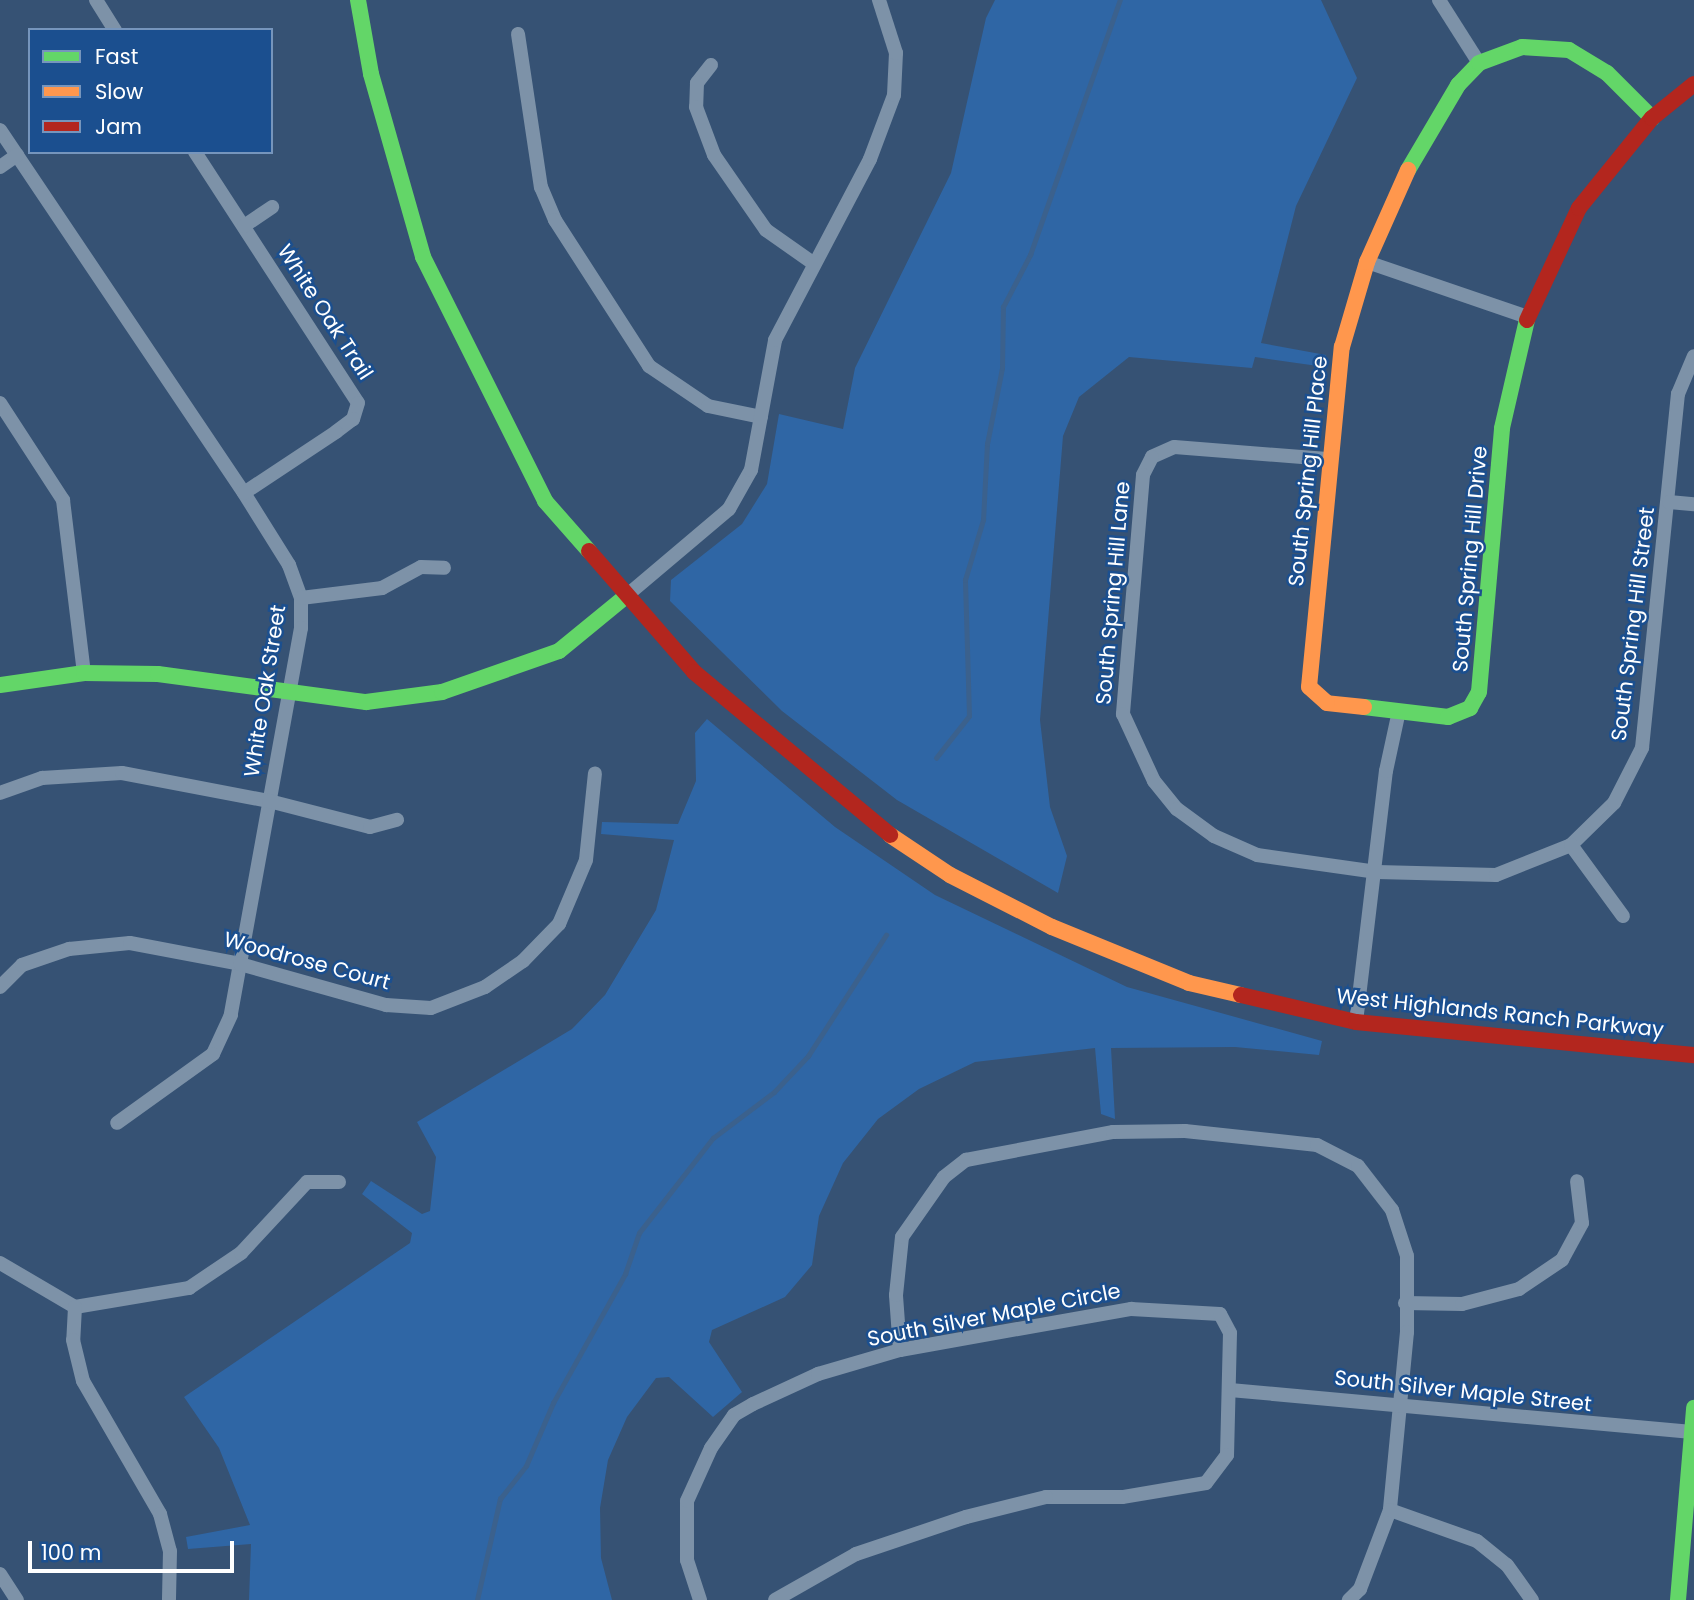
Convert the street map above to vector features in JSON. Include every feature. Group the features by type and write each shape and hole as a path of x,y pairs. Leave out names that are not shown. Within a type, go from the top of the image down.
{"street":[{"path":"96,0 114,28"},
{"name":"West Highlands Ranch Parkway","path":"358,0 371,74 423,257 545,501 625,597 694,672 875,825 950,875 1052,927 1189,982 1356,1022 1694,1055"},
{"path":"0,685 84,673 233,681 289,694 366,702 442,692 559,651 729,509 751,470 775,340 813,263 870,159 894,95 896,53 879,0"},
{"path":"1439,0 1479,63"},
{"path":"518,34 541,187 555,220 649,366 708,406 761,418"},
{"name":"South Spring Hill Place","path":"1399,711 1327,703 1309,687 1327,459 1342,347 1367,262 1402,180 1458,85 1479,63 1522,47 1569,50 1607,73 1653,118"},
{"path":"711,65 697,83 696,107 714,155 766,230 813,263"},
{"name":"South Spring Hill Drive","path":"1399,711 1448,717 1470,708 1479,692 1502,428 1528,317 1579,208 1653,118 1694,84"},
{"name":"White Oak Street","path":"0,130 244,493 289,565 301,598 289,694 231,1014 213,1054 117,1123"},
{"name":"White Oak Trail","path":"196,154 358,403 345,425 244,493"},
{"path":"0,167 17,155"},
{"path":"244,226 272,207"},
{"path":"1367,262 1528,317"},
{"name":"South Spring Hill Street","path":"1377,872 1496,876 1571,845 1614,803 1642,748 1678,394 1694,356"},
{"path":"0,403 63,499 84,673"},
{"name":"South Spring Hill Lane","path":"1327,459 1174,447 1152,457 1143,475 1123,713 1154,781 1177,809 1214,836 1257,855 1377,872"},
{"path":"1669,502 1694,504"},
{"path":"301,598 382,588 421,567 444,568"},
{"path":"1356,1022 1377,872 1386,771 1399,711"},
{"name":"Woodrose Court","path":"0,987 22,965 69,949 130,943 240,964 386,1005 431,1008 485,987 523,961 559,924 586,860 595,773"},
{"path":"0,793 42,778 122,774 270,801 370,827 397,820"},
{"path":"1571,845 1623,916"},
{"path":"900,1350 896,1295 902,1237 944,1177 966,1160 1114,1132 1264,1135 1317,1145 1358,1166 1392,1210 1407,1256 1390,1510 1360,1589 1349,1600"},
{"path":"1405,1303 1462,1304 1519,1289 1562,1260 1582,1223 1577,1181"},
{"path":"0,1263 75,1307 189,1288 241,1252 307,1182 339,1182"},
{"path":"75,1307 73,1340 83,1381 160,1514 170,1551 169,1600"},
{"name":"South Silver Maple Circle","path":"700,1600 687,1560 687,1501 711,1448 734,1415 818,1374 900,1350 1131,1309 1220,1314 1230,1333 1227,1455 1206,1483 1122,1497 1046,1497 966,1517 856,1554 775,1600"},
{"name":"South Silver Maple Street","path":"1230,1390 1692,1432"},
{"path":"1678,1600 1694,1408"},
{"path":"1390,1510 1477,1541 1507,1565 1532,1600"},
{"path":"0,1574 17,1600"}],"shaded area":[{"path":"995,0 1321,0 1357,78 1296,206 1261,343 1326,355 1325,367 1255,357 1252,368 1129,357 1079,397 1063,436 1040,720 1050,807 1067,856 1058,893 897,800 782,711 670,601 671,580 742,524 767,484 779,414 843,429 855,368 951,173 986,18"},
{"path":"707,719 835,827 935,895 1127,987 1322,1041 1319,1055 1235,1047 1111,1048 1115,1119 1101,1114 1095,1048 975,1062 919,1089 878,1119 843,1163 819,1216 812,1265 785,1297 712,1330 709,1342 742,1392 713,1417 669,1377 656,1378 627,1417 608,1460 600,1508 601,1558 612,1600 249,1600 251,1544 188,1549 186,1537 250,1525 219,1448 184,1397 410,1243 412,1233 362,1194 371,1181 422,1214 430,1211 436,1157 417,1122 572,1029 605,995 656,910 674,840 601,834 602,822 678,824 696,781 695,733"}],"waterway":[{"path":"936,758 969,716 965,580 983,520 987,444 1002,368 1003,307 1030,255 1120,0"},
{"path":"477,1600 500,1499 526,1466 553,1403 625,1274 639,1233 713,1138 774,1092 808,1056 886,935"}],"traffic: fast":[{"path":"358,0 371,74 423,257 545,501 589,551"},
{"path":"1408,170 1458,85 1479,63 1522,47 1569,50 1607,73 1652,118"},
{"path":"1364,707 1448,717 1470,708 1479,692 1502,428 1527,320"},
{"path":"0,685 84,673 158,674 366,702 442,692 559,651 625,597"},
{"path":"1678,1600 1694,1408"}],"traffic: slow":[{"path":"1364,707 1327,703 1309,687 1342,347 1367,262 1408,170"},
{"path":"890,835 950,875 1052,927 1189,983 1241,995"}],"traffic: jam":[{"path":"1527,320 1579,208 1652,118 1694,84"},
{"path":"589,551 694,672 890,835"},
{"path":"1241,995 1356,1022 1694,1055"}]}
